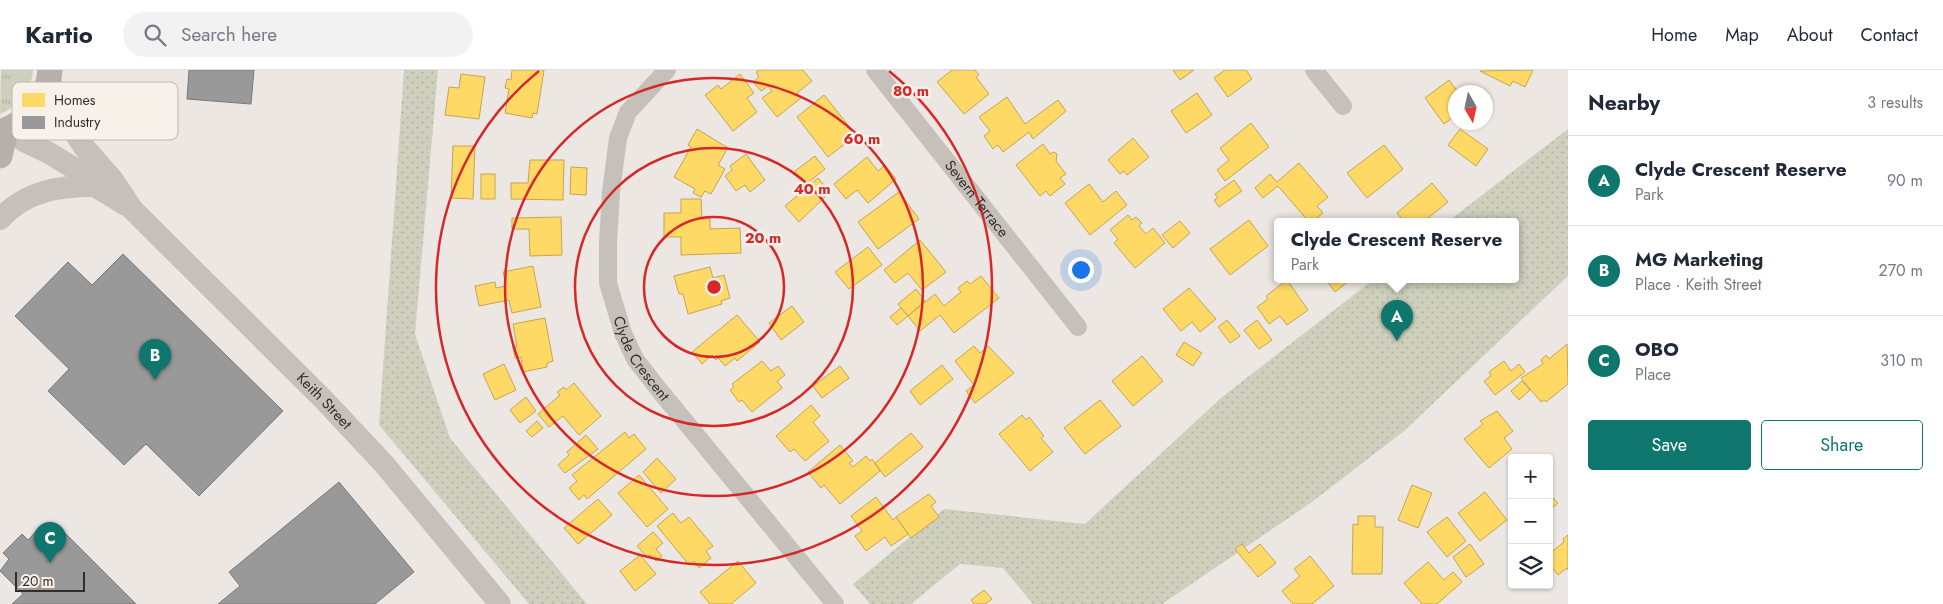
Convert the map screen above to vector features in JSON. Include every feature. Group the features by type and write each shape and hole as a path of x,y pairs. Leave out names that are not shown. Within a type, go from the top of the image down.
{"main road":[{"path":"0,156 5,130"}],"street":[{"name":"Clyde Crescent","path":"667,70 651,85 628,112 615,151 608,242 608,283 623,333 636,359 650,378 835,604"},
{"name":"Severn Terrace","path":"875,70 1078,327"},
{"path":"1314,70 1343,106"},
{"name":"Keith Street","path":"22,140 49,152 76,170 95,186 134,210"},
{"name":"Keith Street","path":"79,140 114,180 134,210 317,393 384,464 500,604"},
{"path":"0,220 20,202 40,193 63,186 95,186"}],"green space":[{"path":"1,70 33,70 31,82 12,82 12,107 0,114"},
{"path":"404,70 438,70 415,334 450,438 587,604 529,604 379,425"},
{"path":"1568,129 1568,276 1404,431 1312,502 1162,604 1033,604 1003,568 960,564 911,604 870,604 853,584 944,509 1085,524 1222,397 1369,283 1519,283 1519,218 1452,218"}],"building: Homes":[{"path":"512,70 544,70 537,114 533,113 532,118 505,113 509,89 505,88 507,79 511,80"},
{"path":"759,70 803,70 812,81 797,93 801,98 777,117 762,98 772,91 768,86 761,91 753,82 759,77 756,72"},
{"path":"952,70 975,70 979,75 976,77 989,94 964,114 937,82"},
{"path":"1173,70 1194,70 1180,80"},
{"path":"1225,70 1246,70 1252,79 1228,97 1214,78"},
{"path":"1533,70 1525,87 1513,81 1510,86 1480,71"},
{"path":"461,74 485,77 479,119 445,115 449,87 459,88"},
{"path":"740,74 754,93 747,98 757,112 733,131 705,95 718,85 721,89"},
{"path":"1449,80 1453,85 1448,85 1448,121 1444,124 1425,98"},
{"path":"1197,93 1212,115 1186,133 1171,111"},
{"path":"824,95 856,135 828,157 797,117"},
{"path":"1007,97 1025,124 1058,100 1066,111 1033,139 1029,132 1003,152 998,145 993,149 984,136 990,131 979,117"},
{"path":"1251,123 1269,147 1225,181 1217,170 1229,160 1220,148"},
{"path":"697,129 728,148 718,165 725,169 711,194 705,191 701,197 693,193 695,189 674,177 691,147 688,145"},
{"path":"1459,130 1461,130 1488,149 1476,166 1448,145"},
{"path":"1133,138 1149,157 1127,175 1124,171 1120,174 1108,160"},
{"path":"1043,144 1050,154 1054,152 1057,154 1056,161 1066,174 1060,178 1065,184 1050,196 1046,191 1040,196 1016,165"},
{"path":"1384,145 1403,169 1367,198 1347,173"},
{"path":"453,146 475,146 473,199 451,198"},
{"path":"746,154 765,180 750,192 745,185 736,191 725,176 732,170 730,166"},
{"path":"815,156 825,169 805,185 795,171"},
{"path":"867,157 878,171 885,165 896,179 868,203 857,190 846,199 834,184"},
{"path":"530,160 564,160 563,200 511,199 511,183 528,183"},
{"path":"1299,163 1328,197 1317,206 1323,213 1317,218 1306,218 1278,186 1263,198 1255,188 1270,174 1277,182"},
{"path":"571,167 587,168 586,195 570,194"},
{"path":"481,174 495,174 495,199 481,199"},
{"path":"818,178 830,192 799,222 785,206"},
{"path":"1234,180 1242,191 1219,207 1214,200 1218,198 1215,194"},
{"path":"1432,183 1448,202 1428,218 1401,218 1397,213"},
{"path":"1089,184 1103,202 1116,191 1127,205 1090,235 1065,203"},
{"path":"899,192 919,219 878,249 858,222"},
{"path":"681,199 701,199 702,219 710,219 710,229 740,228 741,253 681,255 681,237 664,237 664,213 681,213"},
{"path":"1128,215 1132,220 1136,217 1142,223 1139,226 1146,234 1153,228 1165,243 1135,268 1114,243 1118,239 1110,230"},
{"path":"561,217 562,255 530,256 529,229 512,229 512,218"},
{"path":"1249,220 1268,246 1230,275 1210,249"},
{"path":"1180,221 1190,233 1173,248 1162,235"},
{"path":"920,240 946,272 922,290 908,273 895,283 884,270"},
{"path":"868,247 882,265 849,289 835,272"},
{"path":"533,266 541,307 512,313 509,300 479,306 475,286 495,282 496,288 506,286 503,272"},
{"path":"710,267 713,278 724,275 730,298 721,301 722,304 688,314 683,294 679,294 674,276"},
{"path":"981,276 999,298 954,333 940,315 920,331 908,316 935,294 944,306 961,292 958,288 967,281 970,284"},
{"path":"1283,283 1289,283 1308,310 1287,325 1280,316 1269,324 1257,307 1268,299 1266,296"},
{"path":"1328,283 1346,283 1335,292"},
{"path":"1189,288 1216,319 1200,332 1192,322 1181,331 1163,309"},
{"path":"916,289 925,301 908,316 898,304"},
{"path":"792,306 804,322 781,340 769,323"},
{"path":"901,308 908,316 897,325 890,317"},
{"path":"737,315 760,342 737,361 735,358 725,366 718,358 716,360 712,355 702,364 692,352"},
{"path":"545,318 553,361 547,363 547,367 523,372 521,357 515,358 513,347 517,347 513,324"},
{"path":"1227,320 1240,336 1230,343 1218,327"},
{"path":"1257,320 1272,340 1259,349 1244,330"},
{"path":"1184,342 1202,353 1193,366 1176,355"},
{"path":"1567,344 1568,384 1546,402 1544,400 1541,402 1521,378 1543,364 1541,360 1546,355 1549,359"},
{"path":"974,346 980,353 988,346 1014,373 975,403 966,391 974,385 955,361"},
{"path":"1142,356 1163,381 1133,406 1112,381"},
{"path":"762,361 771,371 778,366 785,375 777,381 782,388 752,412 742,400 739,402 730,390 734,387 732,384"},
{"path":"1504,361 1511,371 1519,364 1525,372 1495,395 1484,381 1491,376 1489,372"},
{"path":"504,364 516,390 495,400 483,374"},
{"path":"942,365 953,379 920,405 910,391"},
{"path":"840,366 849,378 822,398 813,386"},
{"path":"1522,381 1530,390 1519,400 1511,391"},
{"path":"574,383 601,416 579,435 563,416 549,427 538,414 560,395 557,392 564,387 566,390"},
{"path":"526,397 536,411 520,423 510,410"},
{"path":"1100,400 1121,426 1085,454 1064,428"},
{"path":"811,405 820,416 813,422 829,441 805,461 794,449 790,452 776,436"},
{"path":"1497,411 1513,431 1504,438 1512,449 1489,468 1464,439 1483,424 1480,421"},
{"path":"1022,415 1026,420 1029,417 1044,436 1041,438 1053,452 1030,471 999,434"},
{"path":"537,421 543,428 532,437 526,431"},
{"path":"625,432 629,438 634,434 646,449 587,499 584,495 579,500 569,488 577,481 572,475"},
{"path":"911,433 923,447 885,477 875,463"},
{"path":"586,435 598,449 565,473 558,465 569,455 567,452"},
{"path":"840,445 853,461 849,463 853,467 866,456 870,461 872,459 880,471 840,504 824,485 821,488 808,472"},
{"path":"657,458 676,479 661,493 643,472"},
{"path":"639,475 668,509 647,527 618,493"},
{"path":"1412,485 1432,493 1418,528 1398,520"},
{"path":"1485,492 1507,520 1480,541 1458,513"},
{"path":"929,494 936,502 931,506 939,517 911,538 896,517"},
{"path":"876,497 893,520 896,517 908,534 891,546 885,537 866,551 855,536 862,531 851,516"},
{"path":"1553,498 1558,503 1553,507"},
{"path":"598,499 612,515 578,544 564,528"},
{"path":"673,513 681,523 689,517 713,546 706,551 711,558 699,568 694,561 689,565 657,526"},
{"path":"1358,516 1375,516 1375,527 1383,527 1382,574 1352,574 1353,524 1358,525"},
{"path":"1447,517 1466,541 1447,557 1427,532"},
{"path":"653,532 663,543 656,549 662,556 656,561 650,555 647,557 637,546"},
{"path":"1568,535 1568,570 1567,568 1558,575 1553,569 1553,551 1564,542 1563,539"},
{"path":"1242,544 1249,553 1260,544 1276,563 1258,577 1235,549"},
{"path":"1470,544 1484,564 1466,577 1453,557"},
{"path":"640,555 656,574 635,591 620,571"},
{"path":"1310,556 1334,586 1312,604 1293,604 1282,591 1300,576 1294,569"},
{"path":"738,561 756,583 731,604 710,604 700,592"},
{"path":"1428,562 1444,580 1453,572 1462,582 1437,604 1422,604 1404,583"},
{"path":"984,590 992,599 985,604 974,604 971,600"}],"building: Industry":[{"path":"189,70 254,70 251,104 187,99"},
{"path":"123,254 283,411 199,496 146,444 124,465 48,391 69,369 15,316 68,262 92,285"},
{"path":"339,482 414,572 375,604 218,604 240,586 229,572"},
{"path":"41,526 56,540 64,532 136,604 12,604 23,594 0,571 9,559 3,553 22,534 28,540"}],"place":[{"name":"Clyde Crescent Reserve","path":"1397,341"},
{"name":"MG Marketing","path":"155,380"},
{"name":"OBO","path":"50,563"}]}
